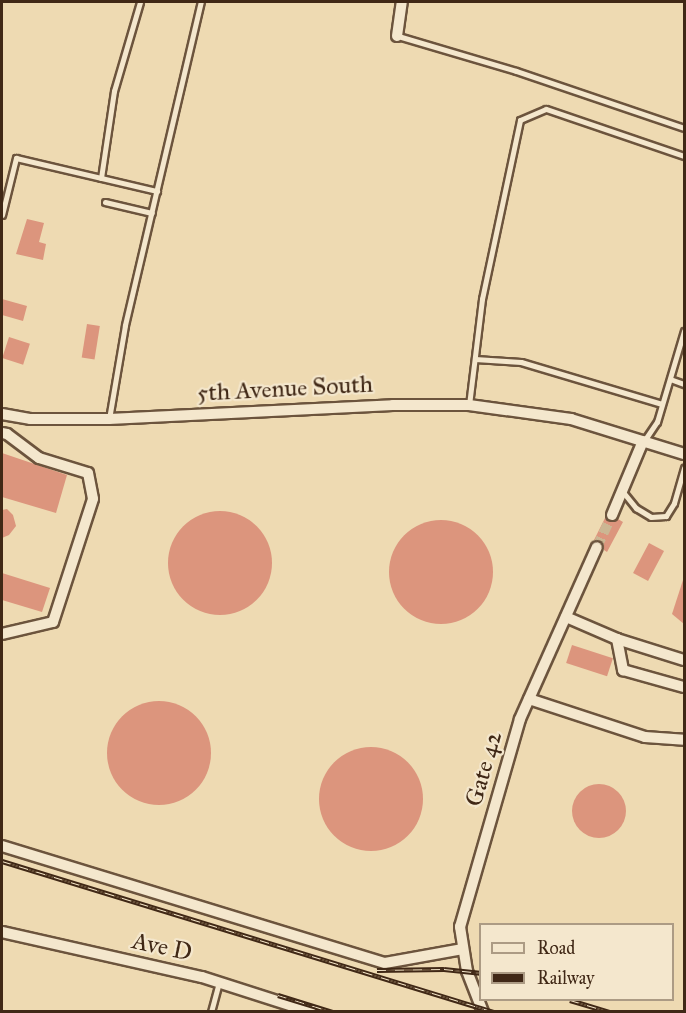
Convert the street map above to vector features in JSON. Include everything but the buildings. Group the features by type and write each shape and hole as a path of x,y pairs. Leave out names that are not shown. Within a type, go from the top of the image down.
{"street":[{"path":"397,36 402,2"},
{"name":"5th Avenue South","path":"2,414 30,419 109,419 393,405 469,405 571,419 684,454"},
{"path":"2,433 7,434 39,458 88,473 93,500 53,622 2,634"},
{"path":"612,515 643,441"},
{"name":"Gate 42","path":"483,1011 474,995 460,927 520,719 597,546"},
{"path":"566,617 616,639 684,660"},
{"path":"616,639 623,670 684,687"},
{"path":"529,699 645,737 684,740"},
{"path":"2,846 385,963 463,949"},
{"name":"Ave D","path":"2,932 219,983 311,1011"}],"lane":[{"path":"101,178 114,91 140,2"},
{"path":"109,419 125,326 201,2"},
{"path":"397,36 516,70 684,128"},
{"path":"469,405 482,299 520,120 546,109 684,156"},
{"path":"2,215 16,158 157,191"},
{"path":"105,202 152,213"},
{"path":"643,441 657,422 684,331"},
{"path":"475,359 521,362 662,404"},
{"path":"670,380 684,384"},
{"path":"622,491 636,508 651,517 666,516 674,503 684,467"},
{"path":"212,1011 219,983"}],"tunnel":[{"path":"597,547 612,515"}],"railway":[{"path":"2,861 494,1012"},
{"path":"377,970 444,969 479,973"},
{"path":"278,995 333,1012"},
{"path":"573,1001 610,1012"}]}
